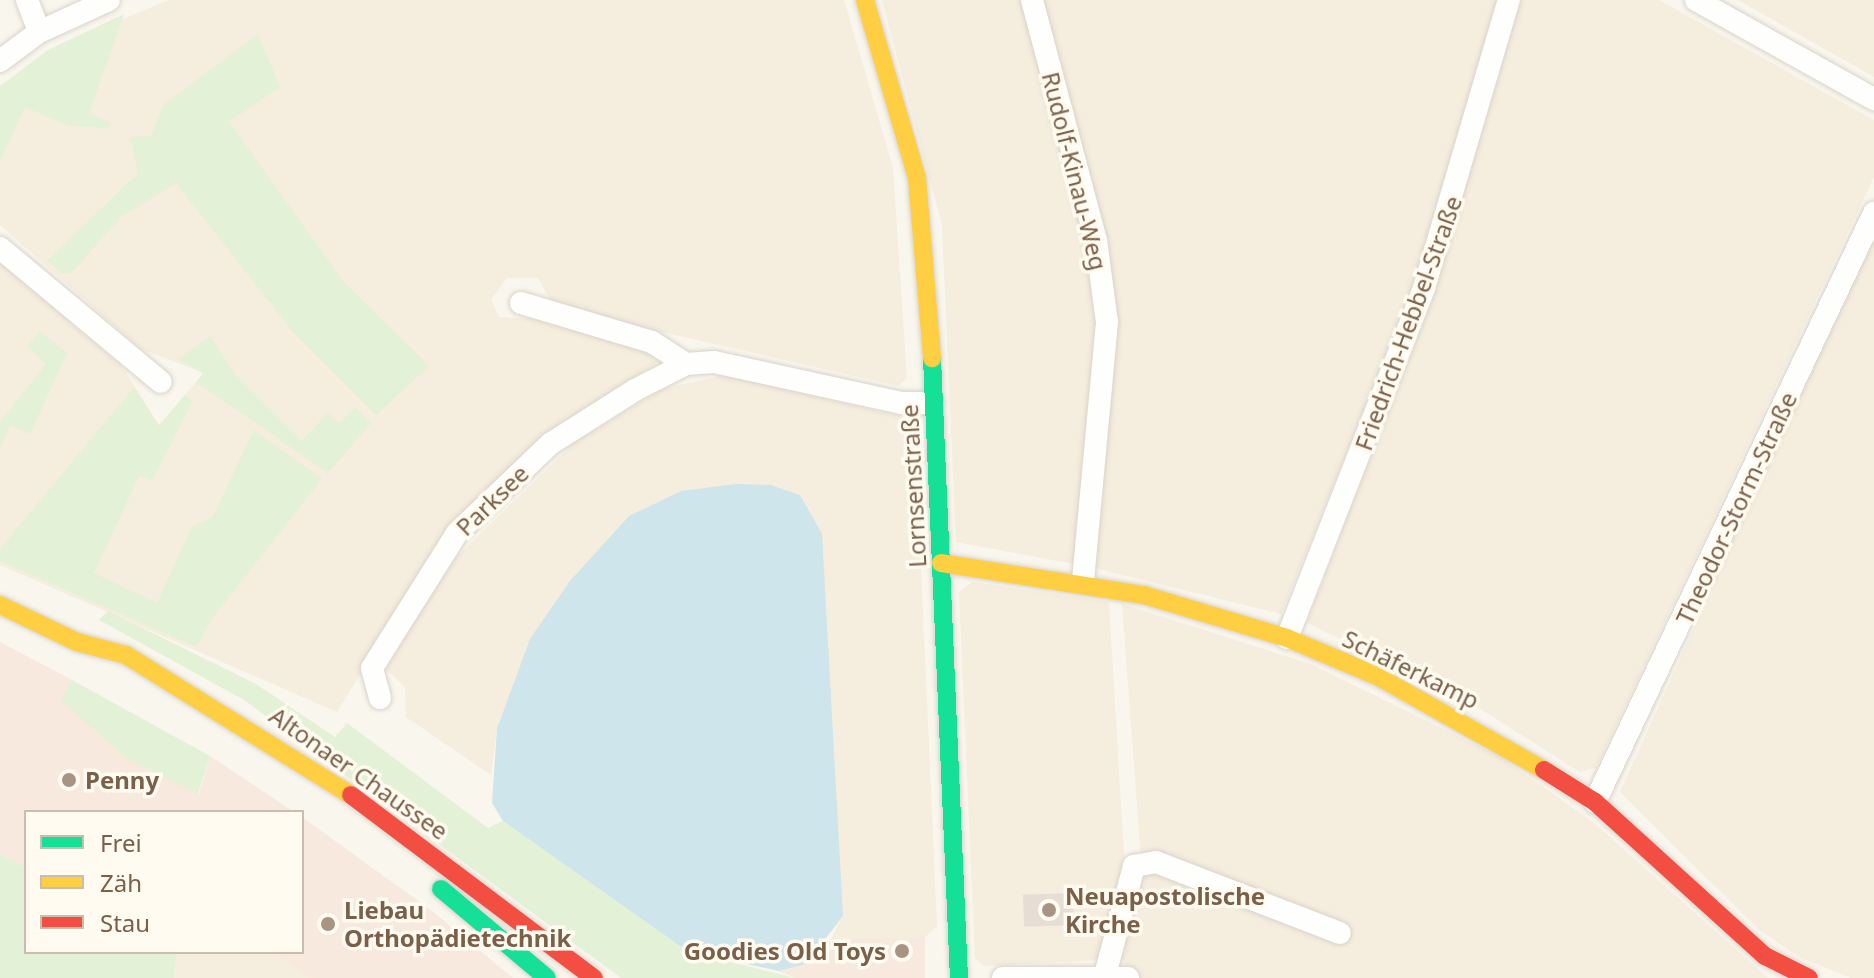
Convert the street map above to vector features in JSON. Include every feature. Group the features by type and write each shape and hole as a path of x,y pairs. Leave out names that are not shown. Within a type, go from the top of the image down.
{"street":[{"path":"27,0 39,32"},
{"path":"0,61 39,32 109,0"},
{"name":"Lornsenstraße","path":"865,0 917,178 933,403 959,978"},
{"name":"Rudolf-Kinau-Weg","path":"1032,0 1093,224 1107,322 1083,583"},
{"name":"Friedrich-Hebbel-Straße","path":"1287,638 1424,288 1509,0"},
{"path":"1696,0 1874,99"},
{"name":"Theodor-Storm-Straße","path":"1595,802 1874,213"},
{"path":"0,248 161,382"},
{"path":"521,303 652,342 686,364 714,362 902,403 933,403"},
{"name":"Parksee","path":"380,698 372,668 457,533 550,444 686,364"},
{"name":"Schäferkamp","path":"941,563 1083,583 1287,638 1436,705 1595,802 1788,970 1809,978"},
{"name":"Altonaer Chaussee","path":"0,605 77,642 126,655 284,749 417,840 594,978"},
{"name":"Altonaer Chaussee","path":"77,642 113,674"},
{"name":"Altonaer Chaussee","path":"163,703 302,790"},
{"name":"Altonaer Chaussee","path":"405,862 547,978"},
{"path":"1105,975 1134,866 1156,862 1340,933"},
{"path":"1003,978 1105,975 1128,978"}],"shaded area":[{"path":"169,0 844,0 893,168 907,378 898,386 583,314 554,306 538,278 507,278 491,300 499,317 539,319 625,341 662,359 556,431 447,533 337,712 0,565 0,263 121,365 159,425 204,373 141,349 0,225 0,86 48,50"},
{"path":"882,0 1027,0 1098,301 1080,565 956,542 942,225"},
{"path":"1040,0 1497,0 1413,288 1281,614 1090,567 1116,350 1103,234"},
{"path":"1518,0 1659,0 1874,120 1874,177 1596,768 1580,772 1463,698 1307,623 1435,285"},
{"path":"1738,0 1874,0 1874,77"},
{"path":"1874,229 1874,978 1851,978 1801,958 1759,930 1620,792"},
{"path":"725,375 902,417 915,431 937,926 925,937 831,939 843,916 800,495 771,485 681,491 629,516 497,729 491,775 406,717 405,687 386,669 440,573 574,443 662,389"},
{"path":"972,582 1109,602 1125,872 1099,960 984,966 975,958 959,592"},
{"path":"1122,604 1311,664 1500,757 1593,822 1768,978 1122,978 1126,965 1119,952 1142,873"},
{"path":"0,642 72,680 62,701 199,794 210,756 291,810 24,810 24,866 0,855"},
{"path":"304,818 432,911 513,978 309,978 277,954 304,954"},
{"path":"925,937 925,978 795,978 779,971 806,964 831,939"},
{"path":"177,954 278,954 310,978 174,978"}],"green space":[{"path":"124,14 89,114 111,122 108,128 69,126 25,107 0,162 0,86 48,50"},
{"path":"258,34 280,87 229,122 344,282 429,366 376,415 292,331 176,183 121,217 72,272 62,274 47,261 138,173 130,137 151,136 163,105"},
{"path":"40,331 67,353 30,434 10,425 0,448 0,422 46,364 27,346"},
{"path":"210,336 235,374 302,441 328,413 339,424 355,407 371,423 328,473 196,382 203,373 178,359"},
{"path":"134,387 159,426 185,395 193,401 152,481 139,476 94,573 157,603 192,527 213,516 254,430 322,479 214,616 196,647 0,561 0,549"},
{"path":"108,611 256,684 335,737 347,723 488,828 503,821 687,951 795,978 621,978 244,700 99,620"},
{"path":"72,680 210,756 198,794 128,760 61,700"},
{"path":"0,855 24,866 24,954 177,954 174,978 0,978"}],"water":[{"path":"736,484 771,485 800,495 822,534 843,916 806,964 779,971 687,951 503,821 492,803 497,729 530,639 570,581 629,516 681,491"}],"building":[{"name":"Neuapostolische Kirche","path":"1073,893 1074,925 1024,927 1023,895"}],"traffic: fast":[{"path":"932,358 959,978"},
{"path":"441,889 547,978"}],"traffic: slow":[{"path":"865,0 917,178 932,358"},
{"path":"941,563 1144,595 1287,638 1377,676 1544,770"},
{"path":"0,605 77,642 126,655 351,795"}],"traffic: jam":[{"path":"1544,770 1595,802 1765,956 1809,978"},
{"path":"351,795 594,978"}],"place":[{"name":"Penny","path":"69,780"},
{"name":"Neuapostolische Kirche","path":"1049,910"},
{"name":"Liebau Orthopädietechnik","path":"328,924"},
{"name":"Goodies Old Toys","path":"902,951"}]}
